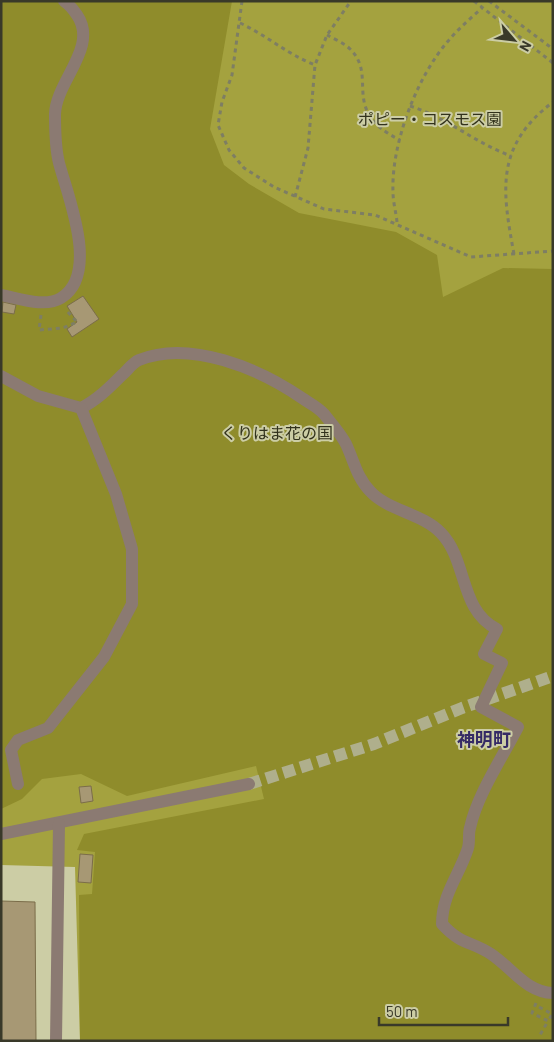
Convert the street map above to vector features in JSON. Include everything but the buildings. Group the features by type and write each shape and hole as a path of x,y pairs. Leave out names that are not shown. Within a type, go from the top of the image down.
{"street":[{"path":"1,295 42,302 60,299 72,288 79,272 80,256 72,204 58,161 55,108 84,38 81,21 70,4 64,1"},
{"path":"1,376 38,396 81,408 96,400 136,361 151,356 176,353 219,358 252,370 290,390 322,412 346,443 360,479 371,493 424,521 442,533 455,555 476,613 486,623 497,628 484,654 502,664 481,707 518,727 484,792 470,828 468,847 442,910 442,924 454,937 490,953 519,979 544,992 553,992"},
{"path":"18,784 11,750 18,740 48,728 104,657 132,604 132,549 116,494 81,408"},
{"path":"1,834 59,824 249,784"},
{"path":"56,1041 59,824"}],"path":[{"path":"242,1 232,75 222,102 218,125 229,150 244,168 274,187 324,209 375,215 471,257 553,251"},
{"path":"295,197 308,148 315,65 327,35 351,1"},
{"path":"474,1 553,63"},
{"path":"489,1 553,49"},
{"path":"490,14 496,7"},
{"path":"397,223 393,192 394,169 410,106 433,64 449,40 482,8"},
{"path":"240,24 261,33 297,58 315,65"},
{"path":"327,35 351,50 359,64 362,100 371,120 383,132 400,140"},
{"path":"514,254 504,194 511,156 526,126 553,102"},
{"path":"410,106 441,117 492,149 511,156"},
{"path":"42,302 39,330 63,328 77,322 67,311"},
{"path":"535,988 536,1005 532,1012 548,1020 541,1035 552,1014 536,1005"}],"green space":[{"name":"くりはま花の国","path":"1,1 553,1 553,1041 80,1041 75,867 1,865"},
{"name":"くりはま花の国","path":"1,1 232,1 210,129 224,165 249,184 299,213 396,232 437,255 443,297 503,268 553,269 553,1041 80,1041 79,895 92,894 95,852 77,850 84,834 264,799 256,766 127,796 81,774 42,779 22,799 1,809"}],"tunnel":[{"path":"249,784 374,744 462,708 553,676"}],"district":[{"name":"神明町","path":"484,740"}],"park label":[{"name":"ポピー・コスモス園","path":"430,119"}]}
